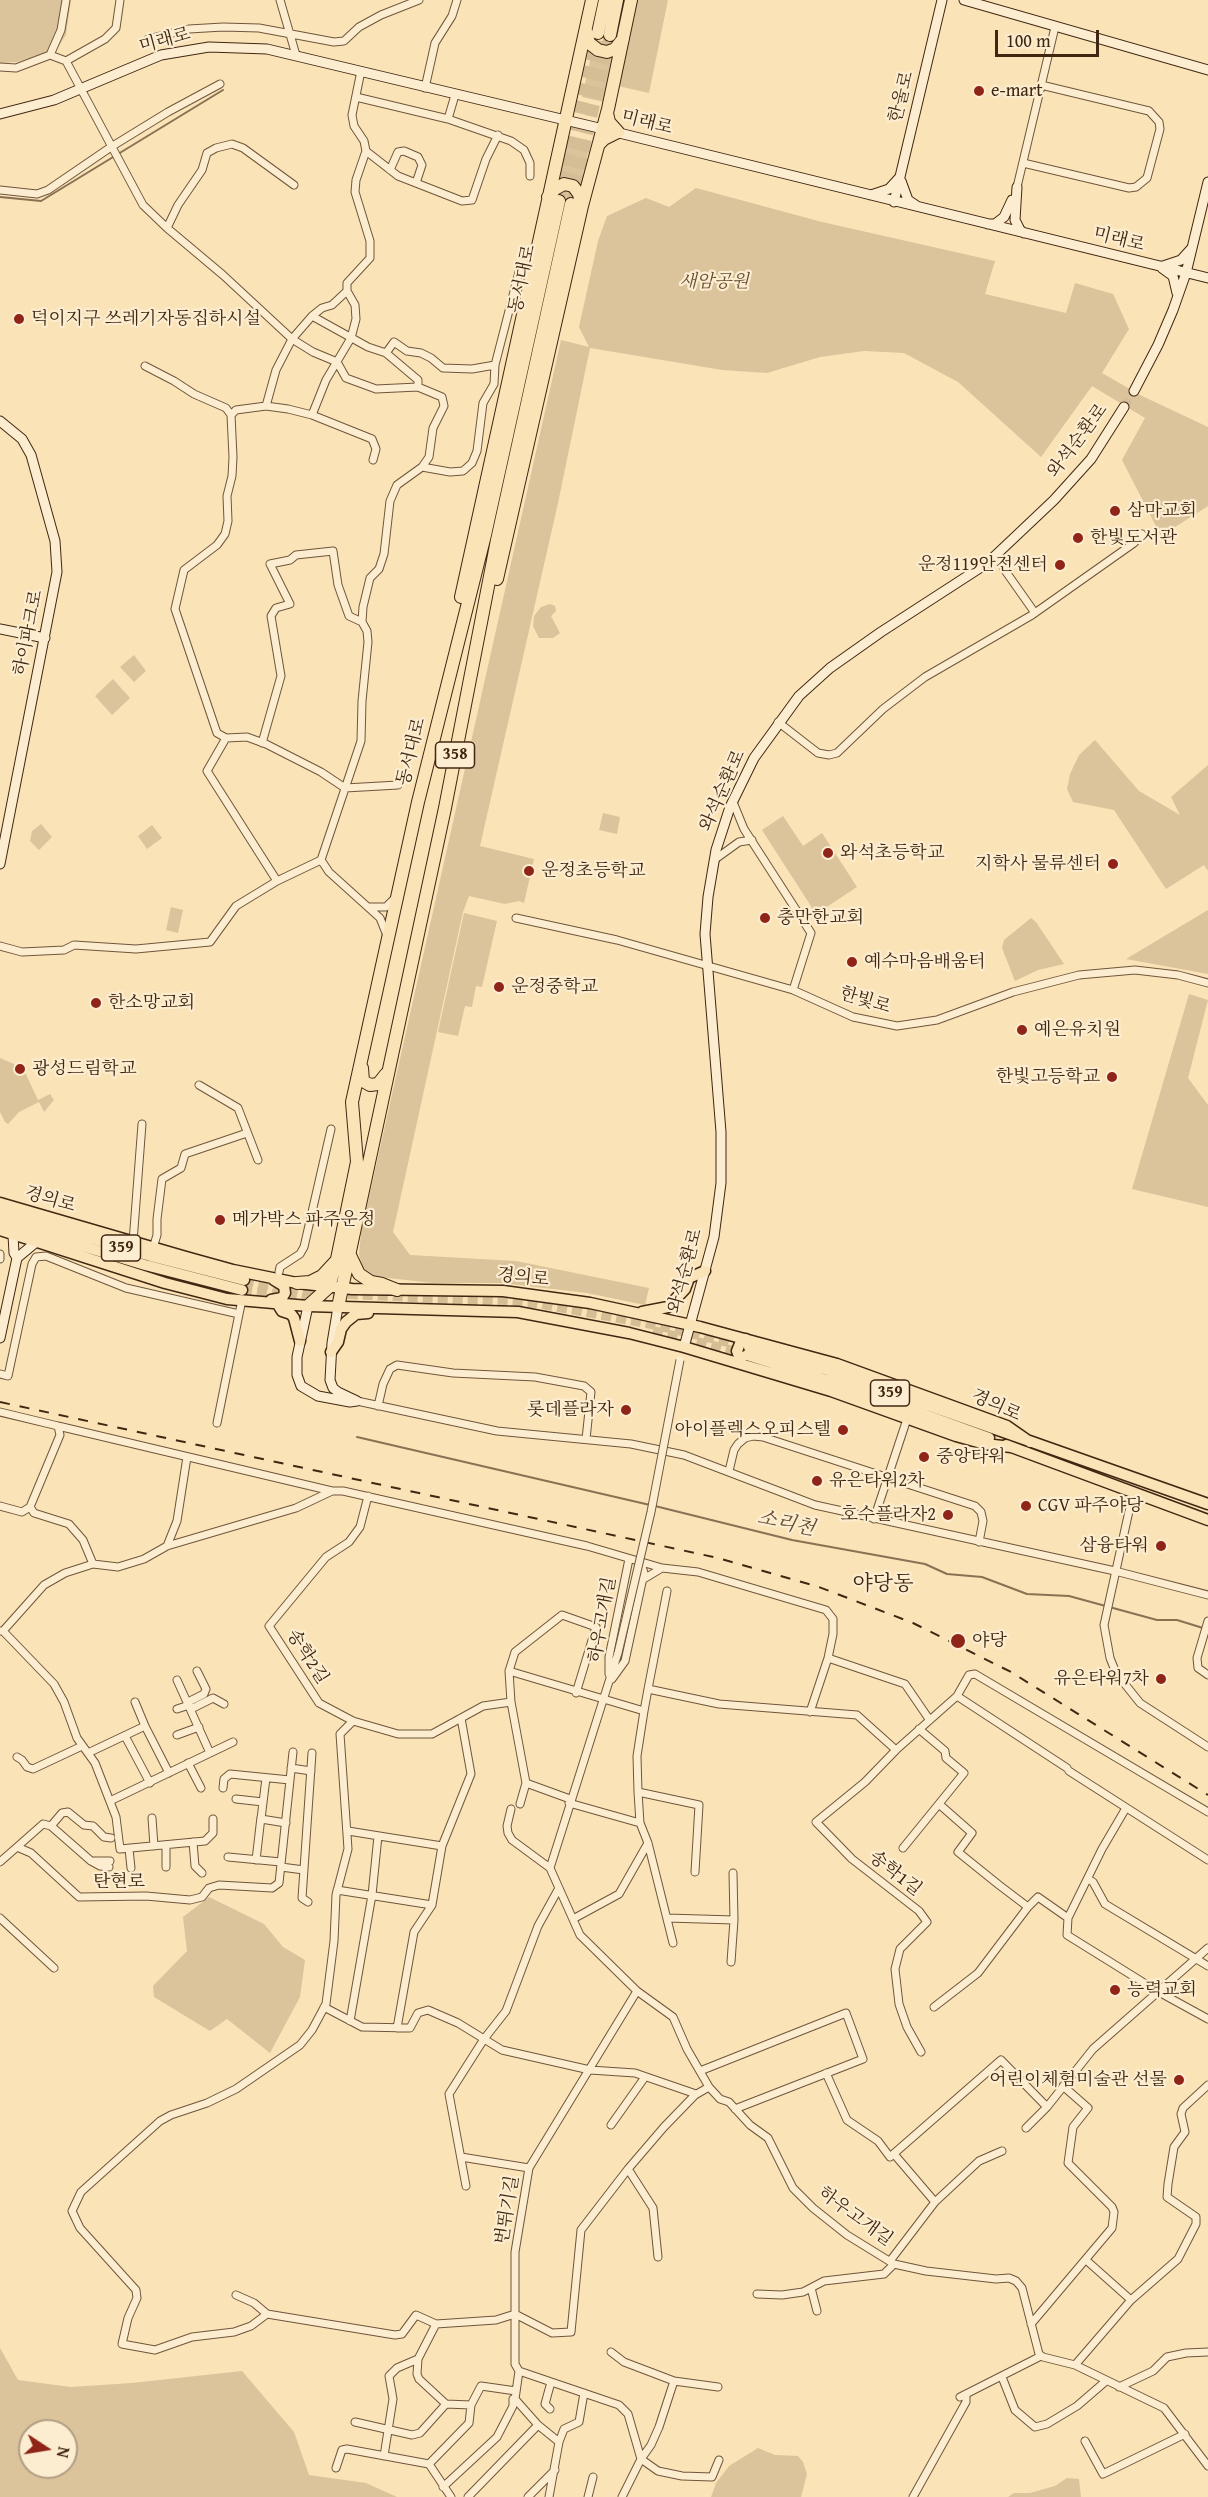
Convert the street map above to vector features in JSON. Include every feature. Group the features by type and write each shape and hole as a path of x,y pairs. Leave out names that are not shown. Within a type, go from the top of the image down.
{"highway":[{"path":"592,0 598,32"},
{"path":"565,202 566,120 598,32 605,0"},
{"path":"618,0 589,43 598,50 607,52 615,49 624,38"},
{"path":"597,151 631,0"},
{"path":"565,202 604,139 618,132 609,122 608,109"},
{"name":"동서대로","path":"338,1307 335,1287 337,1259 357,1162 352,1102 418,802 565,202"},
{"name":"동서대로","path":"335,1287 349,1252 445,808 565,202"},
{"path":"363,1052 361,1073 363,1081 370,1085 378,1084 384,1077 391,1059"},
{"path":"349,1252 358,1274 371,1282 397,1290"},
{"path":"297,1283 310,1282 322,1276 337,1259"},
{"path":"308,1306 335,1287"}],"main road":[{"name":"경의로","path":"0,1203 233,1270 276,1275 297,1283 397,1290 503,1291 590,1303 689,1325 831,1391 956,1436 985,1444 1011,1447"},
{"name":"359","path":"0,1211 154,1257 242,1290"},
{"name":"경의로","path":"0,1221 185,1277 242,1290 273,1302 308,1306 518,1312 584,1323 684,1347 746,1351 837,1364 939,1399 1008,1426 1030,1442 1208,1504"},
{"name":"경의로","path":"0,1230 174,1286 227,1299 242,1290"},
{"path":"637,1313 668,1307 685,1289 689,1278 705,1270"},
{"path":"276,1275 284,1286 285,1293 282,1298 273,1302 294,1318 300,1341"},
{"path":"331,1352 338,1342 341,1329 350,1318 356,1314 384,1313 394,1308"},
{"name":"경의로","path":"746,1351 1208,1520"}],"street":[{"path":"50,55 61,30 66,0"},
{"path":"66,61 105,39 116,28 120,0"},
{"path":"280,0 296,55"},
{"path":"148,39 189,29 223,27 259,28 334,42 344,41 359,27 381,15 419,0"},
{"path":"425,88 435,44 452,16 457,0"},
{"name":"한울로","path":"894,202 942,0"},
{"path":"964,0 1208,70"},
{"path":"982,224 996,224 1004,217 1017,187 1055,27"},
{"name":"미래로","path":"0,114 38,105 161,55 192,49 247,47 296,55 425,88 618,132 921,209 1208,278"},
{"path":"0,67 16,68 50,55 66,61 74,71 80,88 143,205 167,228 223,275 292,339 313,352 337,362 346,378 376,389 418,387 442,397 444,406 434,428 432,450 422,467 397,485 390,501 387,543 379,569 370,578 362,622"},
{"path":"312,416 351,338 356,319 355,305 347,291 347,283 370,258 370,241 355,192 356,180 366,151 364,141 354,126 352,116 361,71"},
{"path":"0,190 37,194 48,190 168,112 220,84"},
{"path":"1023,163 1136,188 1147,178 1160,129 1159,122 1149,111 1041,85"},
{"path":"448,119 454,94"},
{"path":"356,97 448,119 498,135 524,150 530,163 530,176"},
{"path":"366,151 390,170 416,183 462,201 472,200 486,159 498,135"},
{"path":"167,228 178,205 202,170 207,153 216,148 232,144 243,148 294,185"},
{"path":"390,170 398,152 404,151 418,157 422,165 416,183"},
{"path":"865,195 882,193 889,189 900,176"},
{"path":"900,176 903,192 908,200 921,209"},
{"path":"1134,391 1158,345 1176,303 1186,273 1208,182"},
{"path":"1017,187 1015,220 1020,230 1032,236"},
{"path":"1158,266 1174,264 1181,260 1192,246"},
{"path":"1176,303 1186,287 1208,278 1195,264 1192,246"},
{"path":"1158,266 1167,270 1176,283 1176,303"},
{"path":"422,467 450,472 463,471 472,463 477,451 483,403 494,384 495,365 519,272"},
{"path":"266,406 276,370 292,339 312,316 322,308 332,305 347,291"},
{"path":"312,316 386,354 418,380 418,387"},
{"path":"386,354 394,342 407,351 421,353 431,358 443,368 472,369 495,365"},
{"path":"145,366 194,394 226,408 231,415 233,467 227,496 228,521 225,534 217,545 184,570 175,609 217,733 226,738 247,737 262,743 321,772 345,788 398,785"},
{"path":"231,415 236,410 266,406 312,416 372,440 376,449 373,460"},
{"name":"와석순환로","path":"684,1347 714,1237 721,1183 721,1132 705,934 714,860 733,802 754,758 798,696 830,668 881,632 986,564 1054,500 1091,459 1124,407"},
{"name":"하이파크로","path":"0,421 22,440 31,455 55,541 57,572 0,864"},
{"path":"778,722 818,753 829,755 837,753 883,709 925,677 1035,613 1134,543 1142,534"},
{"path":"0,946 22,952 64,950 74,945 124,949 210,942 236,906 321,860 361,741 362,701 368,642 367,631 362,622 349,616 338,585 333,551 296,555 290,560 270,564 290,604 276,608 271,616 281,676 262,743"},
{"path":"998,553 1004,569 1035,613"},
{"path":"0,629 45,638"},
{"path":"226,738 207,771 277,882"},
{"path":"733,802 744,829 812,933 807,940 793,990"},
{"path":"714,860 739,842 752,840"},
{"path":"321,860 329,872 370,907 384,923 386,945"},
{"path":"370,907 386,907 395,897 400,883"},
{"name":"한빛로","path":"516,918 617,940 793,990 853,1017 897,1026 937,1020 1013,993 1079,975 1136,970 1178,975 1208,983"},
{"path":"199,1085 238,1108 258,1161"},
{"path":"133,1242 142,1124"},
{"path":"276,1275 280,1267 300,1254 304,1247 331,1129"},
{"path":"153,1248 157,1235 162,1179 181,1168 184,1154 247,1133"},
{"path":"0,1338 16,1259 13,1235"},
{"path":"16,1259 35,1243"},
{"path":"0,1254 0,1259"},
{"path":"0,1374 8,1376 32,1264 36,1257 46,1256 126,1288 239,1314"},
{"path":"217,1424 242,1290"},
{"path":"308,1306 300,1341 297,1375 301,1386 318,1396 350,1402 357,1401"},
{"path":"338,1307 329,1369 333,1388 357,1401 497,1431 630,1444 684,1455 815,1505 874,1520 1115,1571 1208,1595"},
{"name":"하우고개길","path":"550,1868 618,1653 651,1512 684,1347"},
{"path":"378,1406 383,1384 390,1369 397,1365 453,1373 535,1377 584,1386 591,1392 586,1439"},
{"path":"0,1412 332,1491 368,1496 586,1546 629,1559"},
{"path":"874,1520 907,1419"},
{"path":"0,1506 22,1512 30,1507 60,1435 58,1426"},
{"path":"729,1471 734,1450 746,1438 753,1436 975,1506 981,1512 983,1521 979,1542"},
{"path":"167,1546 177,1521 187,1457"},
{"path":"213,1819 213,1833 205,1841 120,1849 116,1816 95,1763 76,1738 64,1702 54,1684 1,1631 44,1585 65,1573 93,1564 118,1567 144,1558 167,1546 277,1514 332,1491"},
{"path":"1136,1493 1110,1589 1104,1625 1110,1658 1116,1673 1132,1695 1155,1714 1208,1747"},
{"name":"송학2길","path":"368,1496 360,1527 349,1542 326,1557 269,1626 319,1703 353,1721 398,1734 432,1734 483,1706 511,1702"},
{"path":"30,1507 34,1513 69,1524 82,1540 93,1564"},
{"name":"하우고개길","path":"629,1559 641,1563 644,1573 626,1661 609,1683 609,1657 629,1559"},
{"path":"641,1563 698,1572 826,1610 833,1619 834,1626 828,1658 810,1712"},
{"path":"642,1580 662,1568"},
{"path":"667,1591 637,1756 640,1823 648,1844 673,1943"},
{"path":"520,1804 526,1783 511,1702 509,1671 515,1652 562,1615 596,1627 576,1693"},
{"path":"1208,1621 1199,1649 1198,1668 1208,1675"},
{"path":"828,1658 905,1684 929,1719"},
{"path":"189,1706 204,1694 206,1689 197,1671"},
{"path":"509,1671 576,1693 644,1711"},
{"name":"송학1길","path":"921,2052 907,2026 899,2004 895,1969 900,1949 927,1922 919,1911 852,1859 816,1822 865,1782 929,1719 957,1696 969,1675 975,1674 1208,1812"},
{"path":"177,1680 210,1753"},
{"path":"648,1689 719,1704 856,1715 896,1750"},
{"path":"957,1696 1208,1860"},
{"path":"177,1709 213,1698 224,1704"},
{"path":"135,1702 170,1773"},
{"path":"397,2028 414,1932 432,1905 442,1846 471,1774 461,1718"},
{"path":"267,2314 251,2326 234,2332 192,2337 155,2350 122,2344 137,2298 136,2290 80,2228 72,2211 81,2192 160,2121 236,2090 300,2045 312,2030 324,2007 334,1941 334,1908 346,1860 348,1831 340,1756 340,1734 353,1721"},
{"path":"88,1753 145,1726"},
{"path":"177,1735 199,1727"},
{"name":"송학1길","path":"903,1848 964,1773 946,1758 945,1751 919,1729"},
{"path":"125,1736 150,1783"},
{"path":"110,1802 233,1742"},
{"path":"17,1757 27,1767 33,1769 82,1746"},
{"path":"281,1864 293,1752"},
{"path":"308,1902 302,1898 312,1753"},
{"path":"189,1763 201,1788"},
{"path":"291,1768 311,1771"},
{"path":"223,1788 224,1779 230,1774 290,1780"},
{"path":"256,1860 266,1778"},
{"path":"526,1783 570,1801 640,1823"},
{"path":"638,1792 699,1805 694,1872"},
{"path":"236,1799 263,1802"},
{"path":"939,1804 972,1833 958,1852 1028,1907"},
{"path":"1126,1808 1102,1849 1068,1918 1068,1935 1157,1991 1208,2019"},
{"name":"하우고개길","path":"511,1809 507,1826 508,1833 512,1840 550,1868 580,1935 637,1991 673,2017 687,2049 709,2088 735,2109 750,2126 768,2138 793,2188 813,2208 847,2235 892,2262 926,2271 996,2279 1009,2278 1016,2281 1022,2288 1041,2356"},
{"path":"51,1826 62,1813 68,1812 84,1825 93,1826 104,1837 111,1838"},
{"path":"261,1817 286,1822"},
{"path":"152,1818 154,1846"},
{"path":"0,1862 42,1824 51,1826 100,1866 110,1864"},
{"path":"348,1831 442,1846"},
{"path":"350,2021 372,1895 378,1836"},
{"path":"193,1842 195,1866 202,1873"},
{"path":"573,1919 619,1894 648,1844"},
{"path":"166,1845 166,1867"},
{"name":"탄현로","path":"17,1847 31,1853 79,1897 146,1896 190,1900 202,1897 209,1888 219,1885 272,1888 279,1883 281,1864"},
{"path":"129,1849 131,1868"},
{"path":"228,1857 281,1864 304,1870"},
{"path":"730,1962 734,1920 733,1872"},
{"path":"1088,1879 1093,1882 1105,1904 1208,1966"},
{"path":"466,2186 449,2094 484,2038 506,2011 538,1926 560,1888"},
{"path":"337,1890 432,1905"},
{"path":"934,2007 978,1973 1038,1897 1068,1918"},
{"path":"0,1918 54,1968"},
{"path":"667,1918 734,1920"},
{"path":"1026,2128 1047,2107 1093,2049 1208,1948"},
{"name":"번뛰기길","path":"443,2487 500,2433 513,2406 519,2371 515,2364 516,2252 530,2168 637,1991"},
{"path":"324,2007 362,2027 410,2028 418,2013 428,2010 458,2023 502,2050 590,2070 636,2073 696,2094"},
{"path":"700,2071 846,2013 863,2059 735,2109"},
{"path":"826,2073 847,2120 878,2141 890,2157 1001,2060 1047,2107"},
{"path":"611,2125 645,2077"},
{"path":"1075,2365 1131,2300 1178,2259 1196,2224 1196,2217 1167,2197 1168,2184 1174,2147 1185,2132 1181,2114 1183,2108 1208,2085"},
{"path":"1031,2324 1112,2228 1114,2212 1112,2206 1068,2163 1073,2127 1088,2108 1063,2086"},
{"path":"236,2295 254,2303 267,2314 395,2335 402,2334 416,2315 436,2324 496,2320 515,2314 552,2333 572,2332 581,2230 628,2169 696,2094 709,2088"},
{"name":"하우고개길","path":"757,2294 782,2295 803,2292 824,2281 885,2274 906,2239 935,2202 979,2161 1002,2151"},
{"path":"894,2154 935,2202"},
{"path":"461,2157 530,2168"},
{"path":"628,2169 653,2208 658,2257"},
{"path":"1086,2260 1131,2300"},
{"path":"811,2288 817,2311"},
{"path":"436,2324 418,2359 419,2379 446,2404 471,2405"},
{"path":"611,2352 624,2362 674,2381 718,2387"},
{"path":"1119,2387 1153,2372 1167,2357 1208,2352"},
{"path":"918,2496 966,2402 963,2396 1041,2356 1075,2365 1164,2408 1208,2466"},
{"path":"384,2456 393,2399 389,2376 397,2368 418,2359"},
{"path":"519,2371 619,2405 628,2414 641,2459 658,2471 682,2476 712,2476 719,2460"},
{"path":"1002,2377 1015,2410 1035,2427 1047,2424 1077,2406 1106,2381"},
{"path":"622,2497 641,2459 651,2445 674,2381"},
{"path":"550,2409 545,2404 551,2382"},
{"path":"429,2464 464,2431 469,2422 471,2405 481,2386 514,2395 538,2425 559,2442"},
{"path":"549,2497 559,2442 564,2429 579,2422 584,2393"},
{"path":"355,2422 412,2435 420,2433 446,2404"},
{"path":"468,2497 538,2425"},
{"path":"1085,2441 1103,2474 1185,2434"},
{"path":"336,2468 342,2450 429,2464 451,2497"},
{"path":"528,2497 555,2470"},
{"path":"588,2497 592,2476"}],"green space":[{"path":"0,0 71,0 66,35 56,50 17,62 0,63"},
{"path":"637,0 668,0 649,93 618,86"},
{"path":"592,52 616,53 604,102 582,97"},
{"path":"563,142 589,148 581,184 575,181 554,183"},
{"name":"새암공원","path":"696,188 822,222 995,261 985,294 1066,313 1075,283 1113,294 1129,329 1102,373 1142,396 1208,427 1208,506 1161,536 1122,460 1145,418 1092,386 1041,457 958,382 904,353 864,351 820,357 767,373 722,370 590,348 558,503 480,846 534,859 524,903 519,901 505,904 469,896 463,912 393,1232 410,1255 516,1261 649,1288 645,1305 587,1293 501,1283 433,1283 370,1276 362,1266 359,1254 361,1233 561,340 589,347 579,327 598,241 607,216 646,198 669,207"},
{"path":"550,604 555,606 556,611 551,616 560,633 553,638 539,638 533,626 534,616 541,607"},
{"path":"134,655 146,671 134,682 120,667"},
{"path":"113,679 130,698 112,715 95,696"},
{"path":"1095,740 1139,791 1180,815 1171,797 1208,765 1208,871 1204,865 1166,889 1114,810 1073,802 1067,789 1070,774 1079,755"},
{"path":"603,813 620,817 617,834 599,830"},
{"path":"783,816 803,846 822,833 857,887 816,914 762,830"},
{"path":"41,824 52,837 39,850 30,841 32,831"},
{"path":"152,825 162,838 147,849 138,836"},
{"path":"171,907 183,910 178,933 166,930"},
{"path":"1208,910 1208,974 1126,959"},
{"path":"464,913 497,921 482,987 476,986 472,1007 465,1006 458,1036 438,1032"},
{"path":"1031,918 1064,964 1038,970 1015,981 1002,948 1004,940"},
{"path":"1189,994 1208,1000 1188,1078 1208,1105 1208,1207 1132,1189"},
{"path":"0,1058 23,1068 38,1100 50,1094 54,1100 44,1112 39,1102 19,1112 8,1124 5,1122 0,1112"},
{"path":"209,1897 264,1924 283,1947 305,1960 300,1997 270,2053 227,2019 210,2031 154,1997 153,1986 187,1951 183,1917"},
{"path":"0,2348 18,2380 71,2387 242,2371 294,2432 309,2475 366,2483 397,2497 0,2497"},
{"path":"758,2448 775,2455 798,2456 807,2474 801,2497 711,2497 716,2483 729,2466"},
{"path":"1067,2478 1079,2479 1081,2497 1008,2497 1014,2493 1030,2493 1055,2486"}],"waterway":[{"path":"0,197 41,201 223,90"},
{"name":"소리천","path":"357,1437 650,1505"},
{"name":"소리천","path":"655,1506 792,1540 925,1564 947,1574 982,1577 1027,1594 1069,1596 1157,1620 1177,1620 1203,1628"}],"tunnel":[{"path":"571,204 610,35"},
{"path":"559,201 597,40"},
{"path":"1124,407 1134,391"},
{"path":"244,1280 308,1292 537,1303 657,1325 749,1347"},
{"path":"242,1290 319,1300"},
{"path":"653,1331 745,1354"}],"railway":[{"path":"0,1402 718,1558 819,1587 913,1623 1011,1672 1208,1795"}],"place":[{"name":"e-mart","path":"979,91"},
{"name":"덕이지구 쓰레기자동집하시설","path":"19,319"},
{"name":"삼마교회","path":"1115,511"},
{"name":"한빛도서관","path":"1078,538"},
{"name":"운정119안전센터","path":"1060,565"},
{"name":"와석초등학교","path":"828,853"},
{"name":"지학사 물류센터","path":"1113,864"},
{"name":"운정초등학교","path":"529,871"},
{"name":"충만한교회","path":"765,918"},
{"name":"예수마음배움터","path":"852,962"},
{"name":"운정중학교","path":"499,987"},
{"name":"한소망교회","path":"96,1003"},
{"name":"예은유치원","path":"1022,1030"},
{"name":"광성드림학교","path":"20,1069"},
{"name":"한빛고등학교","path":"1112,1077"},
{"name":"메가박스 파주운정","path":"220,1220"},
{"name":"롯데플라자","path":"626,1410"},
{"name":"아이플렉스오피스텔","path":"843,1430"},
{"name":"중앙타워","path":"924,1457"},
{"name":"유은타워2차","path":"817,1481"},
{"name":"CGV 파주야당","path":"1026,1506"},
{"name":"호수플라자2","path":"948,1515"},
{"name":"삼융타워","path":"1161,1546"},
{"name":"야당","path":"958,1641"},
{"name":"유은타워7차","path":"1161,1679"},
{"name":"능력교회","path":"1115,1990"},
{"name":"어린이체험미술관 선물","path":"1179,2080"}],"district":[{"name":"야당동","path":"883,1585"}]}
